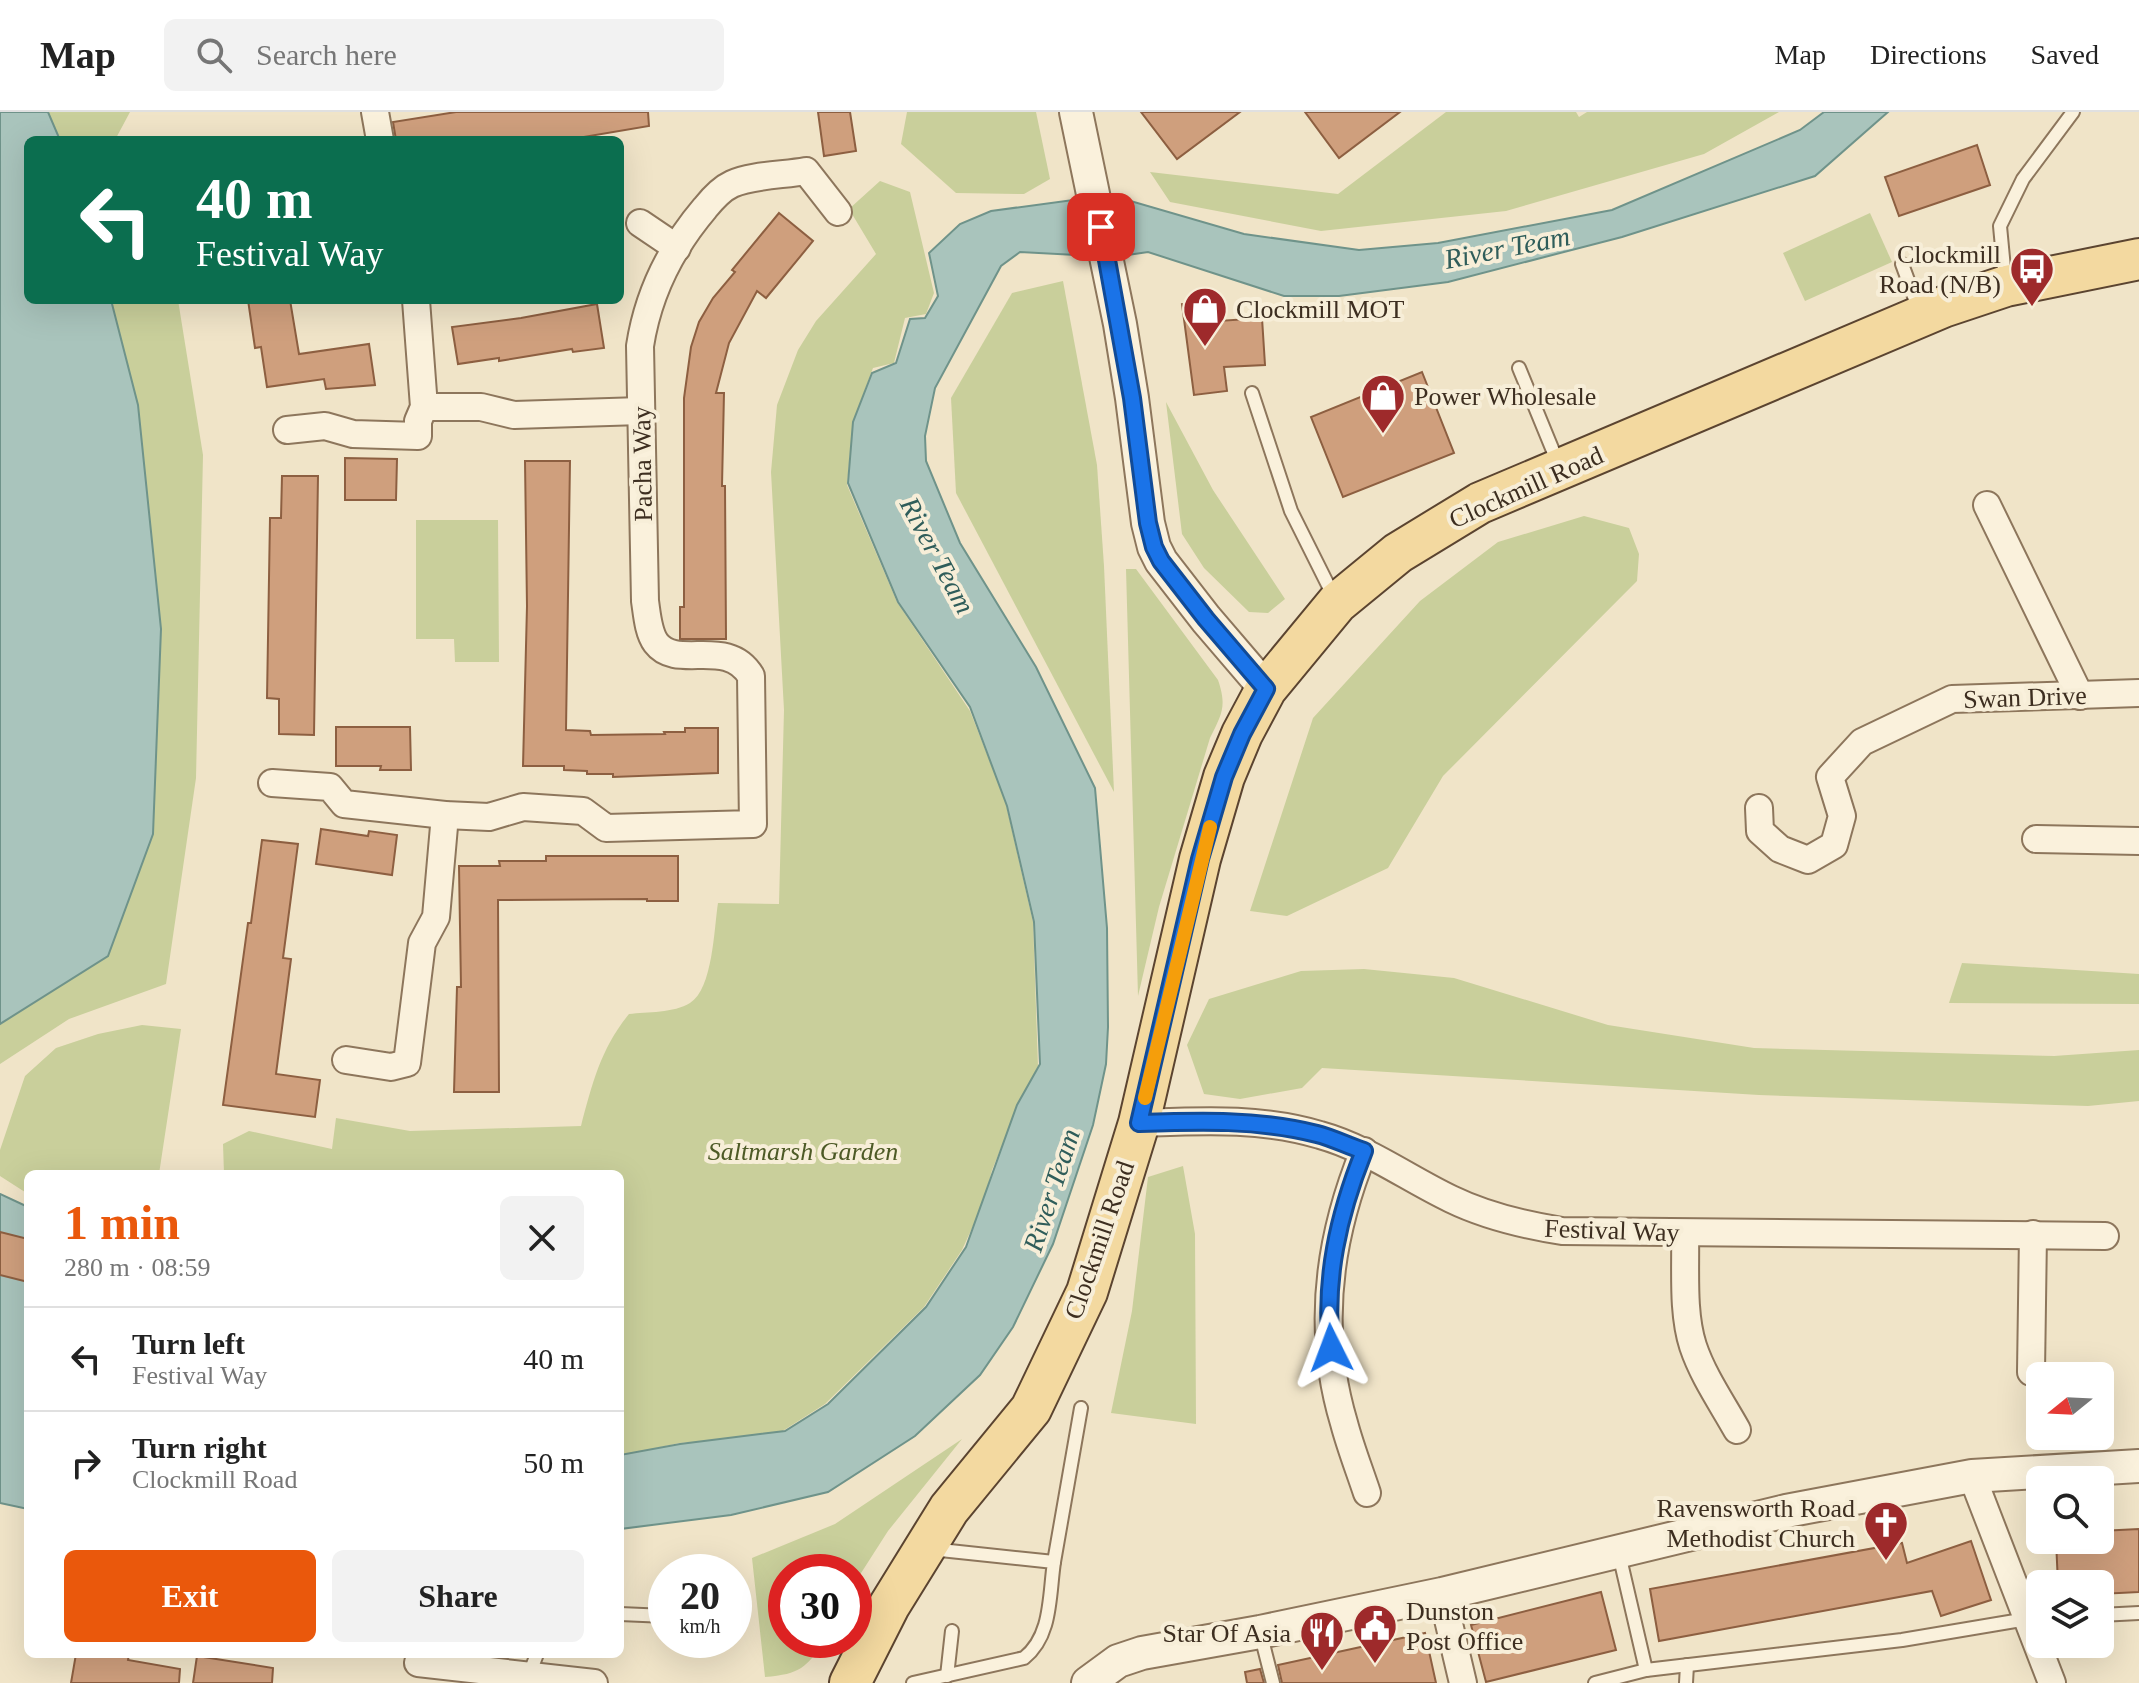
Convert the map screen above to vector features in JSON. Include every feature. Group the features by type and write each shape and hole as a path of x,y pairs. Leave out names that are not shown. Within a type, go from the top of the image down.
{"main road":[{"name":"Clockmill Road","path":"850,1683 889,1606 949,1509 1031,1409 1087,1292 1139,1123 1200,859 1224,777 1266,689 1337,603 1371,573 1438,527 1480,503 1922,317 2006,286 2139,259"}],"street":[{"path":"375,112 379,136"},
{"path":"1076,112 1120,324 1150,535 1161,561 1266,689"},
{"name":"Pacha Way","path":"445,815 489,817 523,807 583,811 606,828 753,824 751,676 744,663 727,655 670,653 657,644 650,629 645,601 640,346 644,322 659,279 686,230 718,192 734,183 806,171 838,212"},
{"path":"640,223 677,248"},
{"path":"287,430 325,426 353,434 418,436 418,421 424,407 416,304"},
{"path":"424,407 481,407 514,415 641,411"},
{"path":"1987,505 2080,696"},
{"name":"Swan Drive","path":"1759,808 1760,831 1780,849 1808,860 1834,845 1842,816 1830,777 1862,742 1952,699 2139,693"},
{"path":"272,783 330,787 344,804 445,815 436,917 422,943 407,1063 391,1067 346,1060"},
{"path":"2036,839 2139,841"},
{"name":"Festival Way","path":"1139,1123 1217,1121 1269,1124 1320,1135 1364,1151 1452,1200 1520,1224 1562,1231 2105,1236"},
{"path":"1364,1151 1336,1234 1329,1276 1328,1322 1333,1374 1343,1420 1367,1493"},
{"path":"1685,1233 1692,1344 1737,1430"},
{"path":"2031,1362 2033,1234"},
{"path":"1088,1683 1118,1661 1142,1653 1442,1594 1786,1511 1972,1476 2139,1466"},
{"path":"1972,1476 2026,1602"},
{"path":"1442,1594 1463,1683"},
{"path":"2045,1658 2052,1683"},
{"path":"418,1663 533,1664 594,1683"}],"lane":[{"path":"2006,286 2000,226 2023,179 2073,112"},
{"path":"1902,264 1922,317"},
{"path":"1519,368 1561,469"},
{"path":"1252,393 1291,511 1337,603"},
{"path":"913,1683 1024,1658 1036,1648 1044,1635 1081,1408"},
{"path":"924,1549 1054,1562"},
{"path":"1618,1551 1646,1670"},
{"path":"2114,1614 2139,1613"},
{"path":"624,1614 648,1615"},
{"path":"1595,1683 1646,1670 1902,1640 2026,1619"},
{"path":"947,1676 952,1631"},
{"path":"1260,1632 1273,1683"},
{"path":"1686,1683 1687,1665"}],"green space":[{"path":"0,112 130,112 117,136 24,136 24,304 179,304 203,455 196,778 166,984 69,1019 0,1064"},
{"path":"907,112 1036,112 1050,179 1024,194 956,193 901,144"},
{"path":"1446,112 1576,112 1579,117 1587,112 1779,112 1704,154 1506,211 1321,231 1170,202 1150,172 1338,194"},
{"name":"Saltmarsh Garden","path":"880,181 910,192 934,293 926,314 905,318 894,363 873,368 853,422 847,485 897,602 970,711 1005,800 1033,922 1038,1066 1019,1104 992,1170 983,1204 962,1250 924,1307 825,1404 781,1432 679,1443 624,1455 624,1170 224,1170 223,1144 249,1131 332,1149 336,1118 410,1131 581,1126 604,1053 629,1014 676,1009 698,996 708,972 718,903 779,904 784,710 771,472 777,405 798,350 816,321 876,254 849,209"},
{"path":"1870,213 1892,262 1805,301 1783,253"},
{"path":"1063,281 1097,465 1114,792 956,493 951,398 1012,293"},
{"path":"1166,402 1213,490 1285,599 1268,613 1249,612 1204,568 1182,534"},
{"path":"1584,516 1629,528 1639,554 1637,581 1443,776 1388,868 1287,916 1250,911 1313,718 1420,601 1498,542"},
{"path":"416,520 498,520 499,662 455,662 454,639 416,639"},
{"path":"1126,569 1136,569 1218,680 1223,703 1159,907 1138,996"},
{"path":"1962,963 2139,974 2139,1004 1949,1003"},
{"path":"1364,969 1454,978 1608,1025 1754,1048 2054,1056 2139,1050 2139,1101 2088,1106 1759,1095 1322,1068 1302,1088 1240,1099 1204,1094 1187,1045 1209,999 1301,971"},
{"path":"142,1025 181,1029 160,1170 24,1170 24,1191 0,1176 0,1150 25,1076 56,1048 98,1034"},
{"path":"1183,1166 1195,1234 1196,1424 1111,1413 1132,1311 1148,1177"},
{"path":"962,1439 888,1531 872,1556 768,1554 768,1658 812,1658 795,1671 765,1677 752,1558 835,1524"}],"water":[{"path":"0,112 48,112 58,136 24,136 24,304 112,304 138,405 161,629 153,834 108,956 0,1024"},
{"name":"River Team","path":"1824,112 1888,112 1815,176 1622,237 1448,282 1339,296 1284,296 1148,252 1114,257 1020,252 1001,266 935,388 925,436 926,461 960,543 1036,667 1095,788 1107,928 1108,1027 1106,1064 1093,1125 1053,1244 1013,1327 980,1375 915,1436 828,1492 731,1515 624,1528 624,1454 785,1431 828,1404 926,1307 966,1247 1017,1105 1040,1064 1034,922 1007,806 970,707 898,602 848,483 853,422 872,373 896,363 910,319 925,318 938,296 929,253 960,224 991,211 1110,195 1244,234 1359,250 1438,243 1612,210 1800,130"},
{"path":"0,1194 24,1205 24,1508 0,1503"}],"building":[{"path":"456,112 648,112 649,126 590,136 395,136 393,122"},
{"path":"818,112 850,112 856,151 824,156"},
{"path":"1141,112 1240,112 1177,159"},
{"path":"1305,112 1400,112 1339,158"},
{"path":"1977,145 1990,185 1899,216 1885,177"},
{"path":"779,213 813,241 766,298 757,291 729,343 716,393 724,393 722,486 725,486 726,639 680,639 680,607 684,607 684,398 691,347 699,322 713,298"},
{"name":"Clockmill MOT","path":"1216,300 1219,321 1262,318 1265,365 1224,367 1227,391 1194,395 1182,304"},
{"path":"249,304 291,304 299,354 369,344 375,385 326,389 324,379 267,387 261,347 255,348"},
{"path":"597,304 604,348 573,352 572,349 458,364 452,327"},
{"name":"Power Wholesale","path":"1422,372 1454,453 1343,497 1311,417"},
{"path":"345,458 397,459 396,500 345,500"},
{"path":"525,461 570,461 566,730 590,731 591,735 665,734 685,732 685,728 718,728 718,773 613,777 613,774 564,770 564,766 523,766 527,606"},
{"path":"282,476 318,476 314,735 279,734 279,699 267,698 270,518 281,518"},
{"path":"336,727 410,727 411,770 336,766"},
{"path":"321,829 368,836 369,831 397,835 392,875 316,864"},
{"path":"262,840 298,844 283,958 291,959 276,1074 320,1080 315,1117 223,1105"},
{"path":"546,856 678,856 678,901 498,900 499,1092 454,1092 457,987 461,987 459,866 500,866 499,861 546,861"},
{"path":"0,1232 24,1238 24,1281 0,1275"},
{"path":"2139,1529 2139,1592 2114,1593 2114,1570 2057,1570 2057,1554 2114,1554 2114,1530"},
{"path":"1971,1541 1991,1600 1941,1616 1932,1591 1659,1641 1650,1589 1902,1543 1907,1563"},
{"path":"1601,1592 1616,1650 1486,1682 1471,1625"},
{"path":"1425,1633 1436,1683 1282,1683 1278,1665"},
{"path":"75,1658 128,1658 180,1669 179,1683 71,1683"},
{"path":"197,1658 273,1668 272,1683 193,1683"},
{"path":"1260,1669 1264,1683 1247,1683 1245,1672"}],"slow traffic":[{"path":"1145,1098 1210,827"}],"place":[{"name":"Clockmill Road (N/B)","path":"2032,308"},
{"name":"Clockmill MOT","path":"1205,348"},
{"name":"Power Wholesale","path":"1383,435"},
{"name":"Ravensworth Road Methodist Church","path":"1886,1562"},
{"name":"Dunston Post Office","path":"1375,1665"},
{"name":"Star Of Asia","path":"1322,1672"}],"route":[{"path":"1101,227 1120,324 1154,547 1161,561 1206,619 1266,689 1224,777 1200,859 1139,1123 1217,1121 1269,1124 1320,1135 1364,1151 1336,1234 1329,1276 1331,1348"}]}
